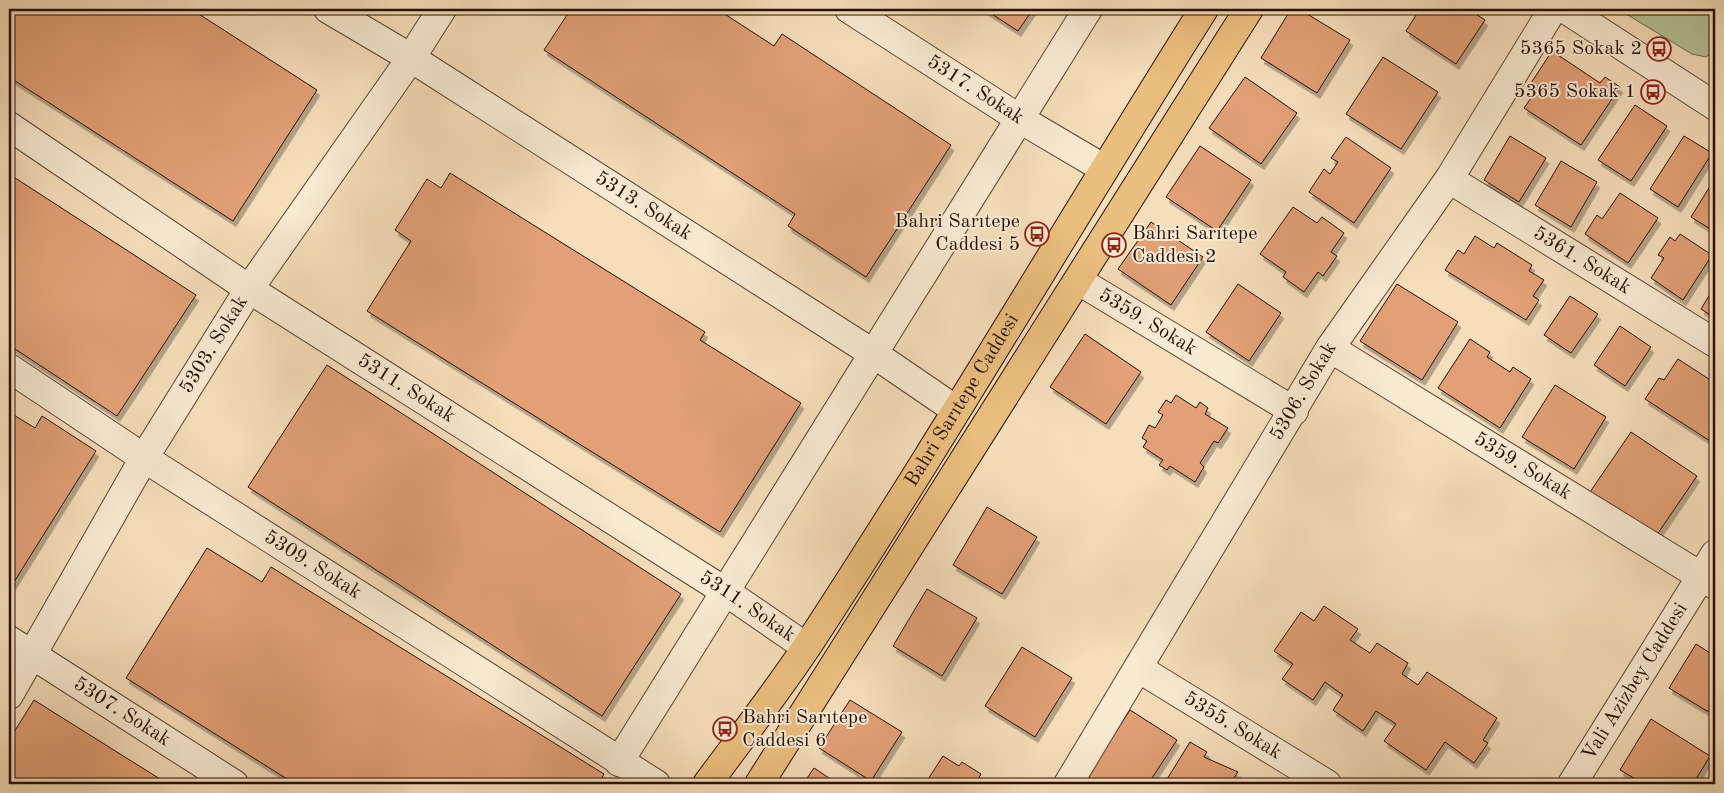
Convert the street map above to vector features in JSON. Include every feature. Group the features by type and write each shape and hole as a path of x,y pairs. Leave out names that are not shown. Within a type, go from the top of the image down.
{"main road":[{"name":"Bahri Sarıtepe Caddesi","path":"708,784 806,647 956,410 1204,9"},
{"name":"Bahri Sarıtepe Caddesi","path":"759,784 1079,281 1249,9"}],"street":[{"name":"5313. Sokak","path":"328,9 411,58 874,354 956,410"},
{"name":"5303. Sokak","path":"9,695 144,458 249,289 411,58 442,9"},
{"name":"5317. Sokak","path":"849,9 1020,118 1104,168"},
{"path":"619,762 1088,9"},
{"name":"5306. Sokak","path":"1068,784 1294,411 1330,348 1449,179 1552,9"},
{"path":"1565,9 1712,96"},
{"name":"5311. Sokak","path":"9,126 249,289 726,592 806,647"},
{"name":"5361. Sokak","path":"1449,179 1715,343"},
{"name":"5359. Sokak","path":"1079,281 1294,411"},
{"name":"5359. Sokak","path":"1330,348 1711,572"},
{"name":"5309. Sokak","path":"9,368 144,458 656,784"},
{"name":"Vali Azizbey Caddesi","path":"1572,784 1711,572"},
{"name":"5307. Sokak","path":"9,640 234,784"},
{"name":"5355. Sokak","path":"1138,668 1327,784"}],"green space":[{"path":"1618,9 1715,9 1715,50 1706,57 1692,54"}],"building":[{"path":"9,9 191,9 317,90 233,221 9,77"},
{"path":"571,9 717,9 774,46 782,34 951,145 866,277 788,226 795,214 544,50"},
{"path":"984,9 1033,9 1018,31"},
{"path":"1291,9 1299,9 1350,40 1317,93 1261,58"},
{"path":"1420,9 1468,9 1485,20 1456,64 1406,31"},
{"path":"1552,51 1600,83 1605,77 1620,87 1581,145 1524,108 1538,88 1531,83"},
{"path":"1383,57 1438,92 1401,149 1346,114"},
{"path":"1245,77 1297,113 1261,164 1209,128"},
{"path":"1635,105 1667,126 1631,181 1598,160"},
{"path":"1510,136 1546,158 1519,202 1484,180"},
{"path":"1684,136 1712,153 1678,207 1650,189"},
{"path":"1346,137 1391,168 1354,223 1309,192 1324,169 1330,174 1338,162 1331,158"},
{"path":"1200,146 1251,180 1217,231 1166,197"},
{"path":"1561,161 1597,182 1571,227 1535,205"},
{"path":"450,173 705,332 700,340 801,403 720,532 367,311 411,241 395,230 427,179 441,188"},
{"path":"9,174 196,295 117,416 9,345"},
{"path":"1715,178 1715,232 1691,217"},
{"path":"1620,193 1658,218 1628,263 1585,234 1597,215 1602,219"},
{"path":"1293,207 1317,223 1322,217 1344,233 1331,252 1337,256 1323,276 1318,272 1304,292 1283,277 1286,272 1260,254"},
{"path":"1151,222 1203,257 1171,305 1118,269"},
{"path":"1680,234 1712,255 1683,300 1651,278 1664,258 1658,255 1670,237 1675,241"},
{"path":"1475,236 1494,248 1497,243 1532,265 1529,271 1544,280 1533,296 1539,300 1526,320 1445,270 1458,250 1464,254"},
{"path":"1238,284 1281,313 1249,361 1206,332"},
{"path":"1397,284 1458,322 1422,380 1360,341"},
{"path":"1715,286 1715,318 1701,309"},
{"path":"1570,296 1598,314 1571,353 1544,335"},
{"path":"1620,326 1651,347 1625,386 1594,365"},
{"path":"1085,334 1141,372 1106,424 1050,387"},
{"path":"1470,339 1490,352 1487,357 1510,372 1513,367 1531,379 1500,428 1438,388"},
{"path":"1678,359 1715,383 1715,433 1710,441 1645,399 1659,378 1664,380"},
{"path":"327,365 681,594 602,716 248,487"},
{"path":"1555,385 1606,417 1574,469 1522,437"},
{"path":"1176,395 1196,408 1200,402 1208,408 1205,414 1228,428 1218,443 1214,441 1200,463 1204,467 1195,482 1170,466 1167,470 1159,465 1163,460 1143,447 1147,441 1142,438 1149,425 1155,428 1163,415 1158,412 1166,400 1171,403"},
{"path":"9,412 35,428 42,416 96,451 9,590"},
{"path":"1631,432 1697,476 1654,539 1588,495"},
{"path":"987,507 1037,537 1002,594 953,565"},
{"path":"207,548 262,582 271,567 604,774 598,784 295,784 126,678"},
{"path":"927,589 977,618 942,676 893,646"},
{"path":"1324,606 1358,629 1350,640 1370,653 1377,643 1408,663 1402,674 1418,685 1427,672 1497,718 1483,740 1488,743 1474,763 1445,742 1426,770 1384,741 1396,724 1376,711 1363,731 1333,710 1343,695 1325,682 1313,700 1282,679 1293,664 1274,651 1301,612 1314,621"},
{"path":"1715,643 1715,711 1707,711 1669,688 1696,644 1710,653"},
{"path":"1022,647 1072,678 1035,737 985,706"},
{"path":"34,700 168,784 9,783 9,740"},
{"path":"850,700 902,732 871,781 819,748"},
{"path":"1130,710 1177,740 1148,784 1089,784 1084,781"},
{"path":"1651,719 1710,756 1693,784 1644,784 1620,770"},
{"path":"1190,742 1207,752 1204,757 1238,772 1230,784 1164,784"},
{"path":"943,756 959,766 962,762 981,774 978,779 987,784 925,784"},
{"path":"814,768 838,784 803,784"},
{"path":"1604,780 1611,784 1601,784"}],"place":[{"name":"5365 Sokak 2","path":"1659,49"},
{"name":"5365 Sokak 1","path":"1653,92"},
{"name":"Bahri Sarıtepe Caddesi 5","path":"1037,234"},
{"name":"Bahri Sarıtepe Caddesi 2","path":"1114,245"},
{"name":"Bahri Sarıtepe Caddesi 6","path":"725,729"}]}
